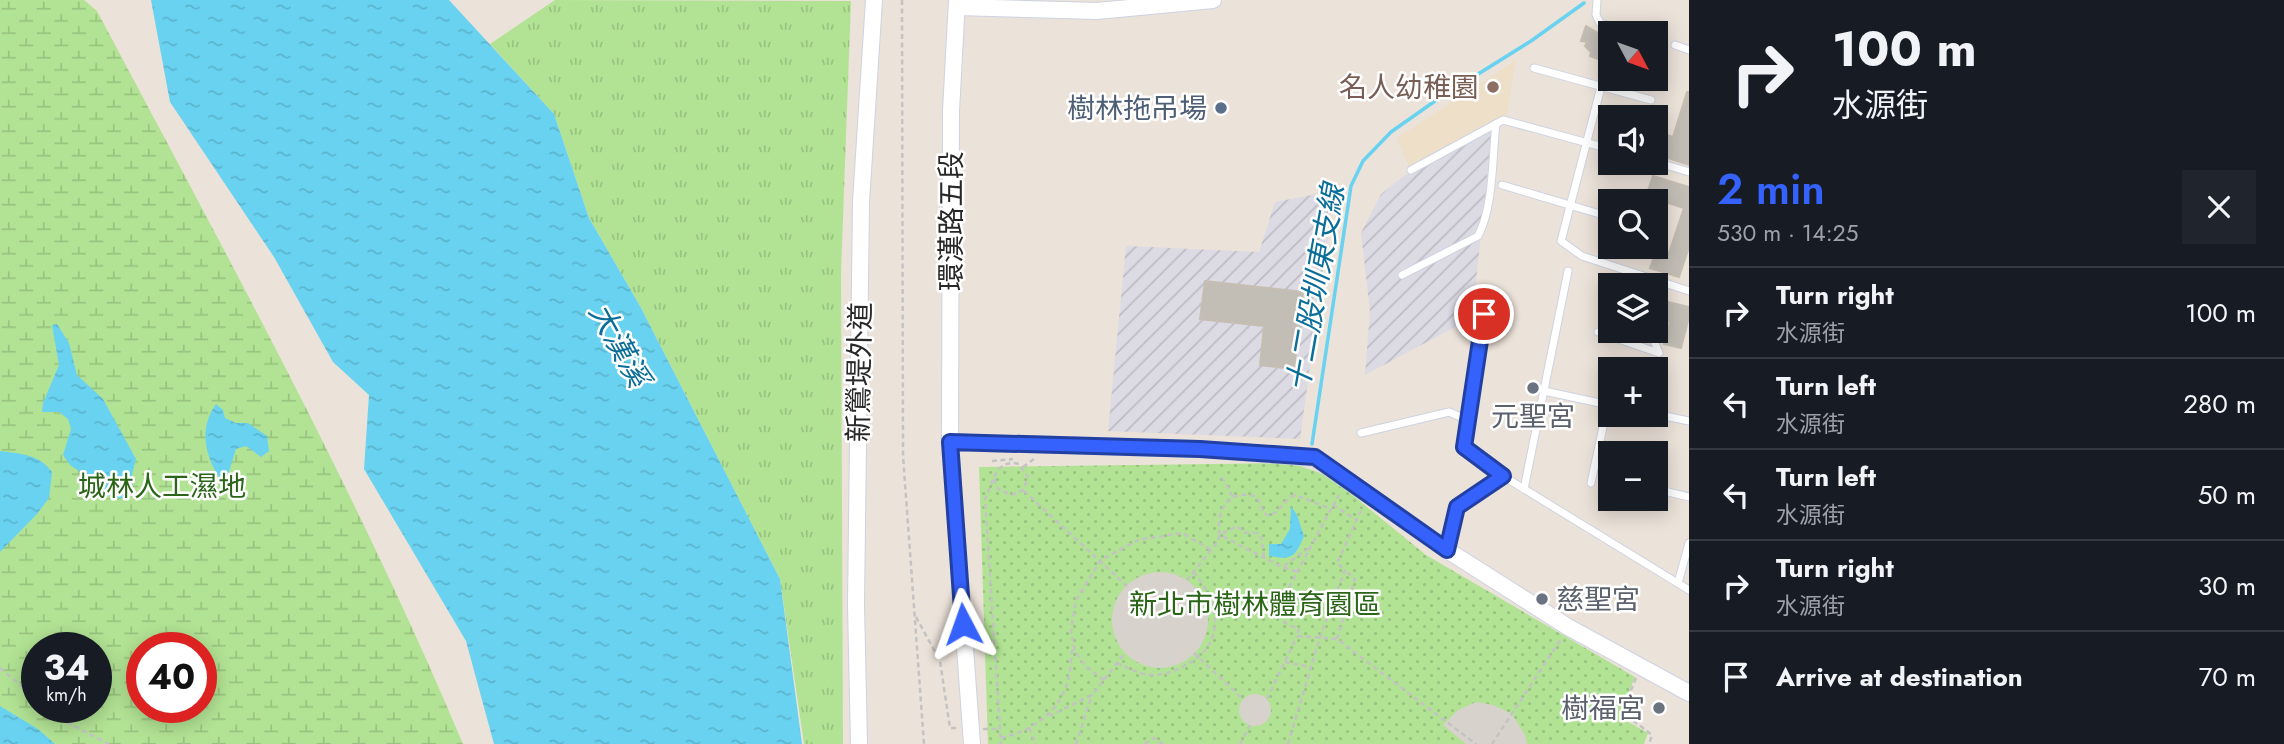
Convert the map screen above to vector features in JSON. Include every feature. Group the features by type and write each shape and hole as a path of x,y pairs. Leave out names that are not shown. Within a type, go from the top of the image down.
{"street":[{"name":"新鶯堤外道","path":"859,744 856,591 861,202 874,0"},
{"path":"957,4 1097,10 1213,0"},
{"name":"環漢路五段","path":"957,4 951,111 950,442 971,736"},
{"path":"950,442 1200,449 1315,457 1447,550 1568,627 1689,693"}],"lane":[{"path":"1597,0 1596,15 1599,21"},
{"path":"1675,45 1689,50"},
{"path":"1534,68 1598,86"},
{"path":"1600,91 1561,241 1582,256 1689,290"},
{"path":"1616,91 1651,100"},
{"path":"1410,170 1503,120 1598,145"},
{"path":"1402,275 1478,236 1484,225 1496,124"},
{"path":"1668,166 1689,172"},
{"path":"1502,185 1598,213"},
{"path":"1524,489 1568,271"},
{"path":"1484,314 1464,447 1503,476 1689,590"},
{"path":"1630,343 1659,353 1655,343"},
{"path":"1544,391 1598,403"},
{"path":"1362,433 1449,412 1468,420"},
{"path":"1668,417 1689,421"},
{"path":"1591,482 1604,427"},
{"path":"1447,550 1457,507 1503,476"},
{"path":"1668,492 1689,497"},
{"path":"1678,583 1689,543"}],"path":[{"path":"902,0 903,456 924,744"},
{"path":"1023,467 1037,457"},
{"path":"995,479 998,489 1007,495 1017,494 1023,489 1027,477 1023,467 1007,462 998,468 985,499 1001,744"},
{"path":"1222,477 1233,497"},
{"path":"1023,489 1127,586"},
{"path":"1220,535 1217,522 1220,511 1233,497 1248,493 1257,497 1264,513 1269,516 1275,514 1289,497 1295,495 1332,507 1357,520"},
{"path":"1337,639 1355,579 1337,564 1369,494"},
{"path":"1286,593 1339,495"},
{"path":"1187,580 1212,550 1220,535 1237,526 1246,533 1258,533 1262,540 1264,557"},
{"path":"1104,680 1085,666 1076,651 1071,631 1076,600 1101,560 1138,540 1182,533 1212,550"},
{"path":"1220,535 1282,567 1298,572"},
{"path":"1282,567 1312,546"},
{"path":"1289,744 1320,638 1345,570"},
{"path":"1117,663 1137,672 1153,675 1169,673 1199,658 1211,642 1216,624 1214,603 1205,584 1193,572"},
{"path":"1267,699 1299,629 1284,623 1277,614 1277,606"},
{"path":"915,615 940,662 950,728 971,736 1001,729"},
{"path":"1492,744 1568,627"},
{"path":"1297,636 1337,639 1476,744"},
{"path":"1046,717 1067,684 1073,640"},
{"path":"1082,744 1077,744 1093,695 1125,653"},
{"path":"1194,653 1243,699"},
{"path":"1285,662 1311,667"},
{"path":"1640,666 1622,712 1652,735 1649,744"},
{"path":"0,668 21,686"},
{"path":"1001,738 1016,734 1093,695"},
{"path":"68,723 109,744"},
{"path":"1240,744 1250,725"},
{"path":"1028,728 1036,744"},
{"path":"1145,744 1154,738 1163,744"}],"shaded area":[{"name":"名人幼稚園","path":"1516,60 1507,114 1409,167 1397,138"},
{"path":"1492,131 1472,318 1365,375 1370,311 1361,233 1381,194 1405,175"},
{"path":"1334,191 1300,439 1108,431 1126,246 1259,252 1275,202"},
{"path":"1160,572 1178,576 1194,586 1204,602 1208,620 1204,638 1194,654 1178,664 1160,668 1142,664 1126,654 1116,638 1112,620 1116,602 1126,586 1142,576"},
{"path":"1255,694 1266,699 1271,710 1266,721 1255,726 1244,721 1239,710 1244,699"},
{"path":"1476,702 1493,705 1512,714 1525,735 1527,744 1466,744 1443,725 1458,710"}],"green space":[{"name":"城林人工濕地","path":"0,0 84,0 97,11 334,465 422,650 463,744 0,744"},
{"path":"555,0 851,1 841,272 843,744 804,744 780,579 640,306 589,218 554,114 490,44"},
{"name":"新北市樹林體育園區","path":"1291,463 1329,476 1426,555 1635,677 1619,717 1648,733 1644,744 988,744 979,467"}],"water":[{"name":"大漢溪","path":"151,0 449,0 554,114 589,218 640,306 780,579 802,744 494,744 466,641 364,469 369,395 333,362 274,257 170,102"},
{"path":"57,324 69,343 77,375 103,399 136,459 132,475 133,490 123,499 98,493 85,475 70,465 63,455 71,429 68,419 59,412 42,412 43,403 59,365 52,325"},
{"path":"216,404 223,410 225,418 236,423 248,423 267,436 269,451 261,457 246,446 236,449 227,478 220,479 210,460 206,441 207,422"},
{"path":"0,451 35,458 52,472 49,498 0,552"},
{"path":"1291,506 1304,536 1301,543 1292,556 1269,556 1269,544 1281,544 1290,529"},
{"path":"0,706 21,719 21,723 28,723 38,729 55,744 0,744"}],"building":[{"path":"1586,26 1598,33 1598,59 1590,56 1591,52 1585,46 1587,42 1581,41"},
{"path":"1689,92 1689,165 1668,158 1668,135 1673,137"},
{"path":"1653,176 1689,187 1689,247 1679,277 1650,268 1653,259 1668,259 1684,208 1668,203 1668,189 1648,189"},
{"path":"1205,281 1303,292 1294,369 1260,365 1264,326 1200,319"},
{"path":"1668,302 1689,307 1681,348 1664,344 1668,343"}],"waterway":[{"name":"十二股圳東支線","path":"1312,444 1351,186 1363,161 1391,132 1531,41 1584,3"}],"place":[{"name":"名人幼稚園","path":"1493,87"},
{"name":"樹林拖吊場","path":"1221,108"},
{"name":"元聖宮","path":"1533,388"},
{"name":"慈聖宮","path":"1542,599"},
{"name":"樹福宮","path":"1659,708"}],"route":[{"path":"963,624 950,442 1200,449 1315,457 1447,550 1457,507 1503,476 1464,447 1484,314"}]}
